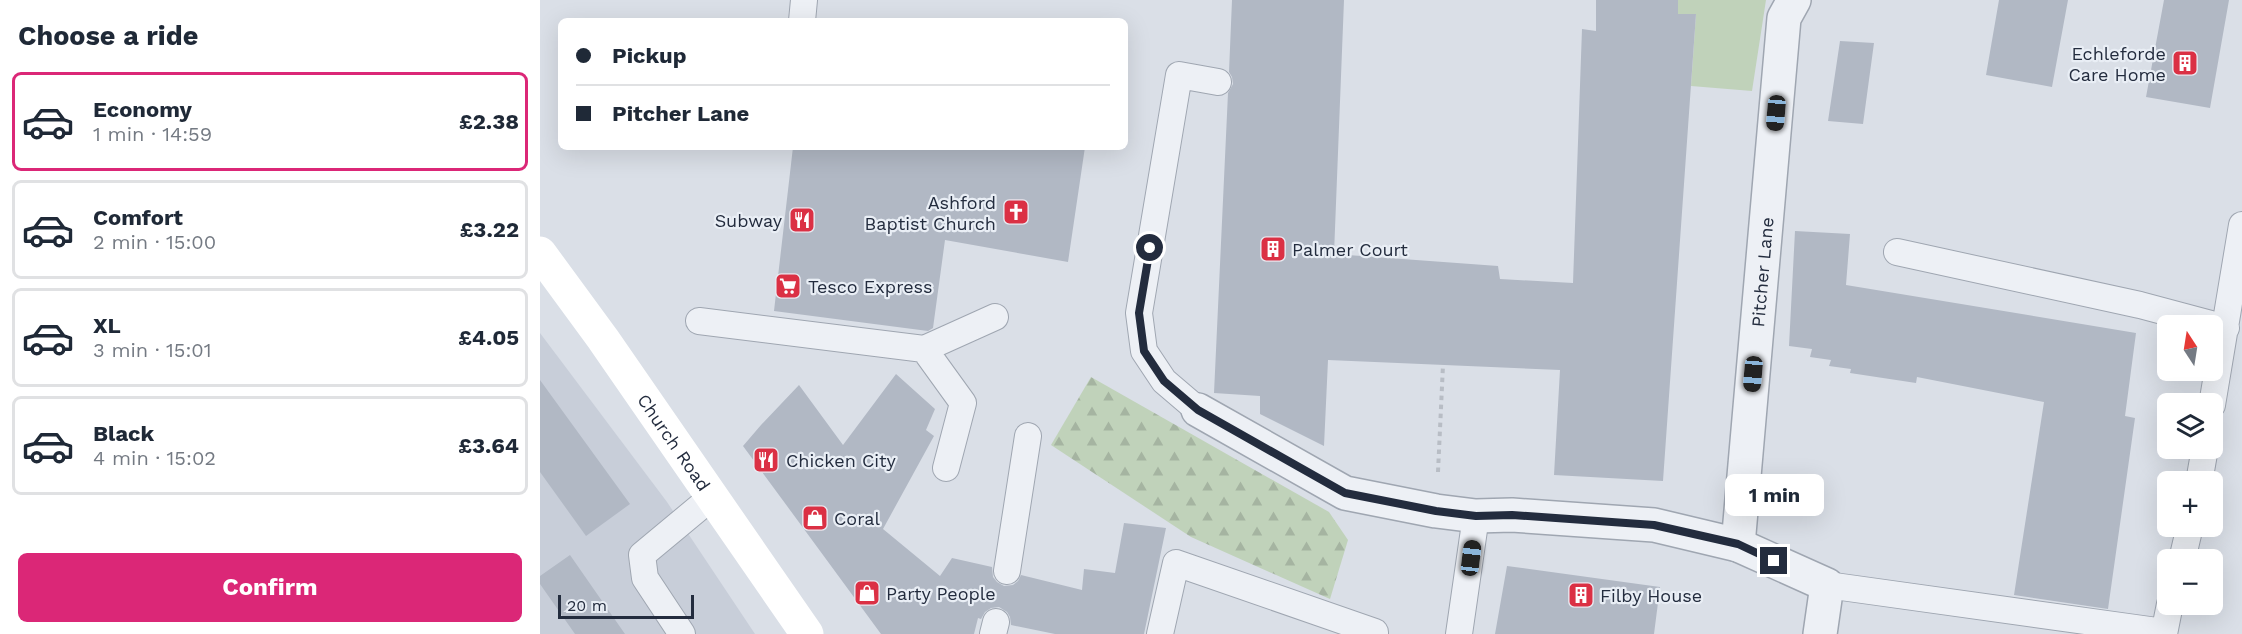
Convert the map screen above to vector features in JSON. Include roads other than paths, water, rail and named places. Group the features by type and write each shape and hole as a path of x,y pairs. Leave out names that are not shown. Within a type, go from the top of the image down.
{"main road":[{"name":"Church Road","path":"540,253 603,339 807,634"}],"street":[{"name":"Pitcher Lane","path":"1738,544 1784,18 1794,0"},
{"path":"1198,410 1345,493 1436,511 1476,516 1512,515 1654,525 1738,544 1827,585 1820,634"}],"lane":[{"path":"802,18 804,0"},
{"path":"1198,410 1164,381 1144,351 1139,313 1179,75 1218,82"},
{"path":"2214,393 2242,225"},
{"path":"1897,252 2140,305 2226,328"},
{"path":"699,321 924,349 995,317"},
{"path":"924,349 963,403 946,468"},
{"path":"1006,571 1028,436"},
{"path":"682,634 645,578 642,555 713,496"},
{"path":"1459,634 1476,516"},
{"path":"1160,634 1176,563 1375,632 1375,634"},
{"path":"1827,585 2164,633 2168,615"}],"place":[{"name":"Echleforde Care Home","path":"2185,63"},
{"name":"Ashford Baptist Church","path":"1016,212"},
{"name":"Subway","path":"802,220"},
{"name":"Palmer Court","path":"1273,249"},
{"name":"Tesco Express","path":"788,286"},
{"name":"Chicken City","path":"766,460"},
{"name":"Coral","path":"815,518"},
{"name":"Party People","path":"867,593"},
{"name":"Filby House","path":"1581,595"}]}
